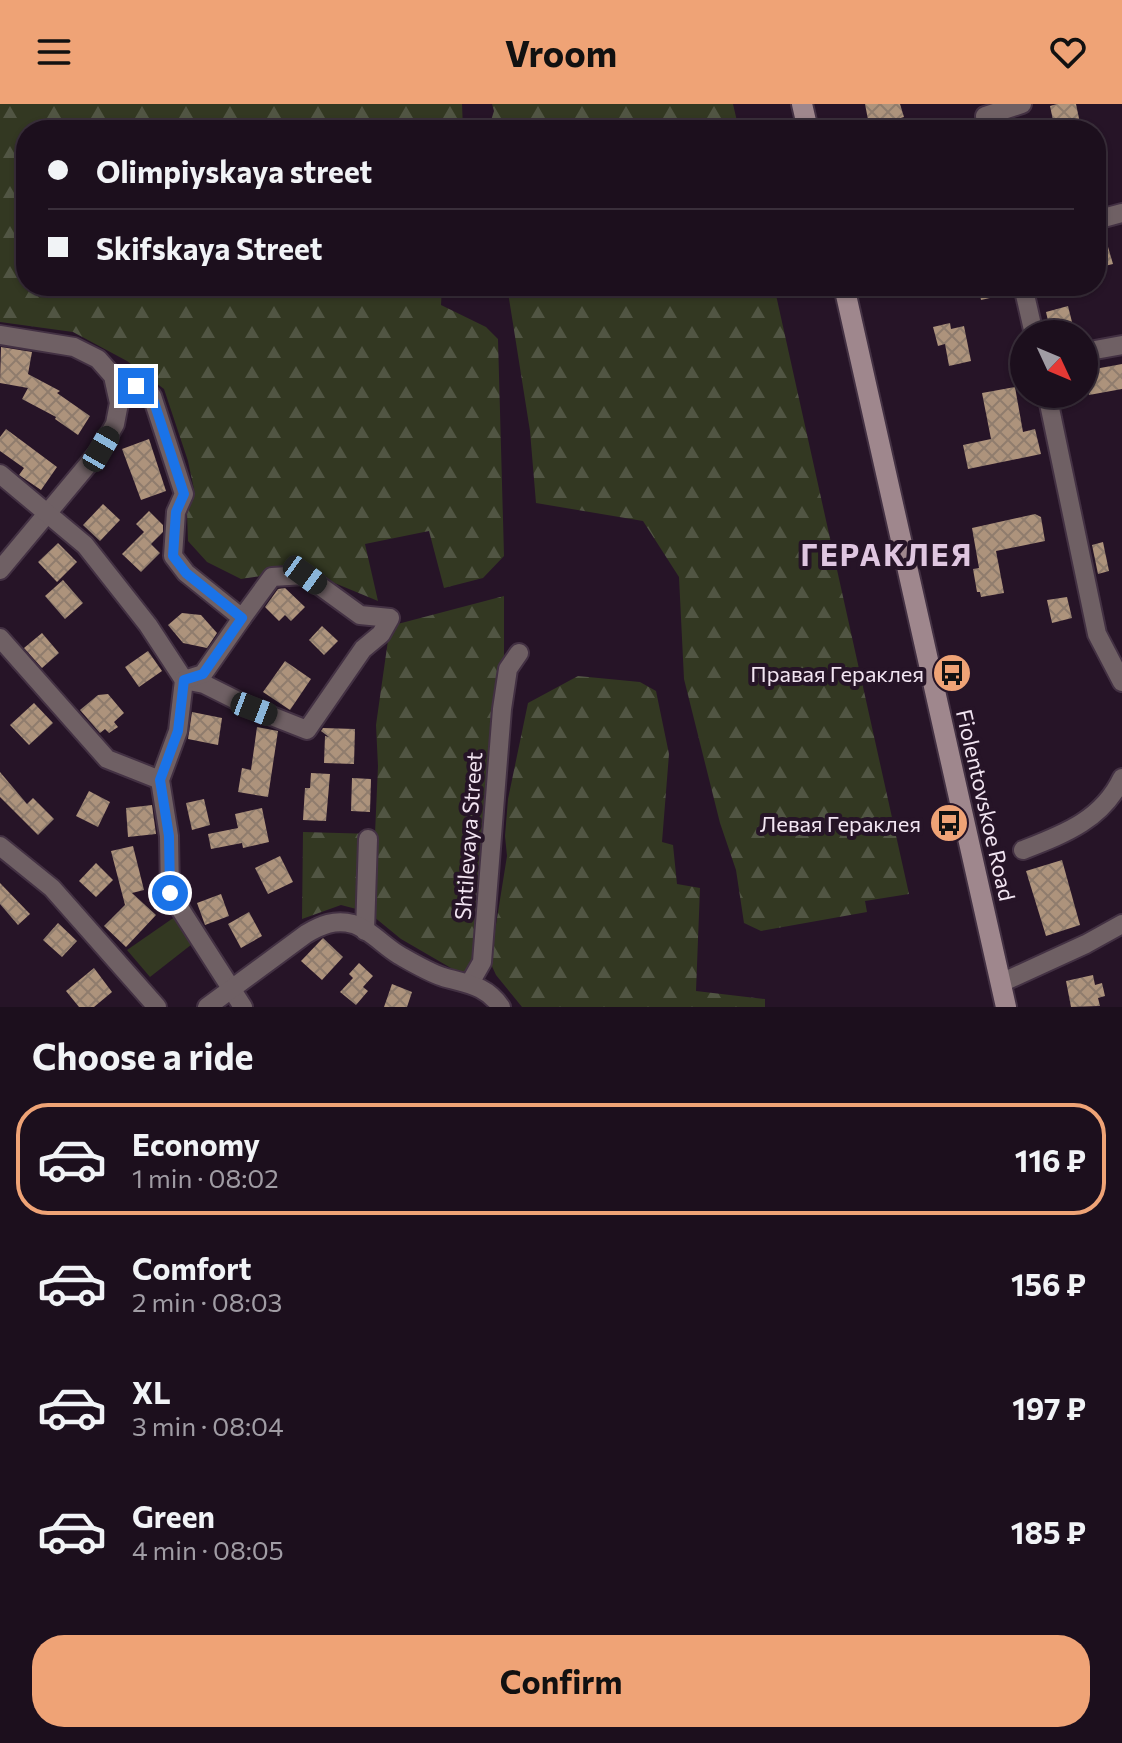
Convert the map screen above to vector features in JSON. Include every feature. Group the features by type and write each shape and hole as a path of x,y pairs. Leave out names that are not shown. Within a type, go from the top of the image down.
{"main road":[{"name":"Fiolentovskoe Road","path":"846,296 1006,1007"}],"street":[{"path":"985,117 1022,104"},
{"path":"1025,296 1031,320"},
{"path":"0,335 74,347 98,359 113,376 119,403 115,424 101,449 46,511 0,570"},
{"path":"1098,349 1122,345"},
{"path":"119,403 136,386 152,396 184,494 176,512 173,556 186,573 242,618"},
{"path":"1050,408 1097,634 1122,682"},
{"path":"0,474 85,545 148,625 184,680 178,731 160,780 169,836 170,893 243,1007"},
{"path":"305,575 360,615 390,618 381,634 363,649 307,730 254,709 204,684 184,680 203,674 272,577 305,575"},
{"path":"0,638 107,759 160,780"},
{"name":"Shtilevaya Street","path":"470,983 482,962 502,709 508,669 519,653"},
{"path":"1023,850 1073,831 1113,797 1122,778"},
{"path":"365,931 368,839"},
{"path":"0,846 52,888 157,1007"},
{"path":"207,1007 321,925 338,922 355,924 420,967 442,977 470,983 493,996 501,1007"},
{"path":"1001,983 1122,924"}],"green space":[{"path":"0,104 462,104 463,120 16,120 16,296 441,296 441,305 486,327 498,339 504,556 483,578 444,588 429,531 365,544 378,601 303,570 241,579 207,562 188,541 187,513 195,494 188,461 164,389 127,361 73,332 0,322"},
{"path":"492,104 733,104 737,120 491,120"},
{"path":"509,296 776,296 909,894 865,901 867,912 761,931 744,923 736,870 720,823 684,679 679,577 643,521 536,503 530,431"},
{"path":"504,596 504,669 484,959 463,975 401,939 368,912 341,905 302,919 303,832 375,834 376,725 390,626"},
{"path":"578,676 640,682 656,691 669,754 662,842 673,845 677,884 700,888 696,991 765,999 765,1007 522,1007 496,975 490,962 507,856 508,799 528,703"},
{"path":"179,914 196,941 150,977 127,950"}],"building":[{"path":"865,104 900,104 904,117 894,120 868,120"},
{"path":"1076,104 1079,120 1053,120 1050,106"},
{"path":"1106,240 1113,264 1106,266"},
{"path":"1068,306 1072,320 1048,320 1046,312"},
{"path":"950,323 951,329 964,326 971,361 949,366 945,344 938,346 933,327"},
{"path":"1,347 32,352 28,374 60,391 57,393 90,416 78,435 56,417 22,399 28,388 0,383"},
{"path":"1122,364 1122,389 1098,393 1098,368"},
{"path":"1010,388 1010,408 1019,408 1023,432 1035,429 1041,454 968,469 963,445 991,439 982,393"},
{"path":"6,429 57,467 41,490 19,475 24,468 0,451 0,437"},
{"path":"149,439 166,491 141,500 122,449"},
{"path":"103,504 120,520 100,541 83,525"},
{"path":"149,511 163,525 163,532 151,544 160,553 141,572 122,554 144,532 136,524"},
{"path":"1035,514 1041,517 1045,541 996,551 1004,593 981,597 977,592 973,569 979,568 972,528"},
{"path":"1103,542 1109,571 1098,574 1092,545"},
{"path":"58,543 77,562 57,582 38,562"},
{"path":"63,580 83,603 65,619 45,596"},
{"path":"285,588 305,607 291,621 285,615 279,621 265,607 278,589"},
{"path":"1067,597 1072,618 1052,623 1047,600"},
{"path":"182,613 201,615 217,633 207,648 183,643 168,625"},
{"path":"322,626 338,641 324,655 309,640"},
{"path":"42,633 59,653 42,668 24,648"},
{"path":"148,651 162,671 139,687 125,667"},
{"path":"285,661 311,679 290,710 263,692"},
{"path":"108,694 124,713 114,722 118,727 109,733 105,729 100,733 80,710 98,695"},
{"path":"34,703 53,723 29,745 10,725"},
{"path":"192,712 222,718 218,745 188,739"},
{"path":"257,727 278,731 268,797 238,792 242,768 251,770"},
{"path":"323,728 355,729 354,764 324,763 325,736 329,737 321,731"},
{"path":"0,772 27,804 33,798 54,819 38,835 0,797"},
{"path":"311,773 330,774 326,821 303,820 305,788 310,788"},
{"path":"352,778 371,779 370,812 351,811"},
{"path":"89,791 110,802 98,827 76,816"},
{"path":"204,799 210,825 192,830 186,803"},
{"path":"152,805 156,834 128,837 126,808"},
{"path":"262,808 269,842 243,848 242,843 211,849 208,834 238,828 235,814"},
{"path":"133,846 144,890 132,893 156,915 126,947 104,926 125,905 111,851"},
{"path":"280,856 293,882 268,894 255,868"},
{"path":"1062,860 1080,925 1046,936 1026,871"},
{"path":"96,863 113,880 96,897 79,881"},
{"path":"0,883 30,914 18,925 0,904"},
{"path":"221,894 229,916 205,925 197,903"},
{"path":"249,912 262,936 241,948 228,924"},
{"path":"58,923 77,941 62,957 43,940"},
{"path":"323,938 343,957 322,980 301,961"},
{"path":"359,963 373,976 363,987 368,991 356,1005 340,992 353,978 349,974"},
{"path":"94,968 112,992 94,1007 79,1007 66,991"},
{"path":"1093,975 1095,985 1102,983 1105,996 1098,998 1100,1006 1071,1007 1066,981"},
{"path":"392,984 412,992 407,1007 384,1007"}],"place":[{"name":"Правая Гераклея","path":"952,673"},
{"name":"Левая Гераклея","path":"949,823"}],"district":[{"name":"ГЕРАКЛЕЯ","path":"887,553"}],"route":[{"path":"136,386 152,396 184,494 176,512 173,556 186,573 242,618 203,674 184,680 178,731 160,780 169,836 170,893"}]}
